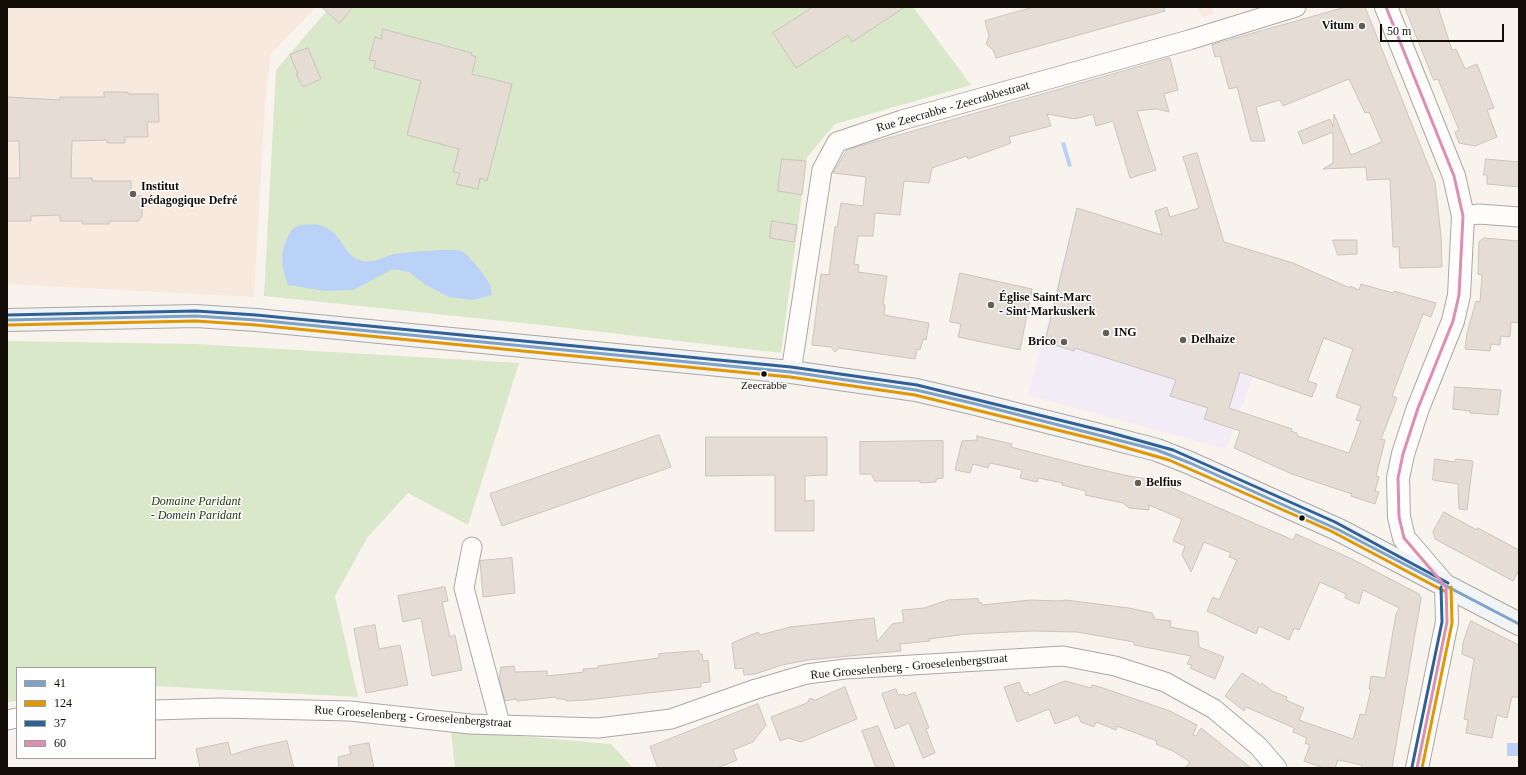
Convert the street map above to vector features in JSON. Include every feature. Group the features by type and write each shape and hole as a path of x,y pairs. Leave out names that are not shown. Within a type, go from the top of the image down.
{"main road":[{"path":"7,320 196,316 256,320 791,372 916,390 1157,450 1196,465 1332,527 1519,624"}],"street":[{"name":"Rue Zeecrabbe - Zeecrabbestraat","path":"791,372 822,170 837,142 902,120 1189,40 1296,7"},
{"path":"1386,7 1454,176 1463,216 1459,295 1453,321 1418,408 1403,454 1398,478 1399,517 1404,538 1446,587 1447,622 1417,768"},
{"path":"1463,216 1479,214 1519,217"},
{"path":"472,547 464,588 500,724"},
{"name":"Rue Groeselenberg - Groeselenbergstraat","path":"156,710 219,708 350,711 470,724 598,728 671,719 756,689 807,674 956,661 1063,656 1115,666 1165,682 1214,709 1258,746 1277,768"}],"shaded area":[{"name":"Institut pédagogique Defré","path":"7,7 316,7 271,54 265,104 254,297 7,284"},
{"path":"1197,7 1212,7 1214,14 1202,17"},
{"path":"1077,208 1159,234 1163,223 1275,318 1226,449 1028,395"}],"green space":[{"name":"Zeecrabbe","path":"330,7 913,7 971,85 835,124 807,157 781,353 542,325 264,296 276,70"},
{"name":"Domaine Paridant - Domein Paridant","path":"7,341 195,344 519,363 468,525 408,493 367,538 335,596 358,697 156,686 156,667 16,667 16,701 7,702"},
{"path":"451,730 611,744 633,768 455,768"}],"water":[{"path":"1065,142 1072,166 1068,167 1061,143"},
{"path":"315,224 324,227 336,235 348,252 353,256 359,260 368,262 394,254 407,252 440,250 461,251 472,260 484,275 490,284 492,295 473,300 449,297 426,285 409,272 393,269 353,290 326,291 288,285 282,262 284,244 289,234 295,227"},
{"path":"1507,743 1519,743 1519,756 1507,756"}],"building":[{"path":"322,7 353,7 340,23"},
{"path":"813,7 905,7 852,42 848,35 796,68 773,33"},
{"path":"1034,7 1164,7 1165,11 996,58 993,50 986,44 989,36 985,21"},
{"path":"1346,7 1365,7 1435,182 1441,236 1442,267 1400,268 1399,247 1393,247 1390,179 1367,180 1366,167 1323,169 1333,163 1333,132 1303,144 1298,132 1330,119 1333,127 1334,114 1351,155 1382,142 1369,112 1365,113 1349,79 1283,106 1280,100 1256,107 1265,141 1251,141 1237,87 1229,89 1220,56 1215,57 1212,45"},
{"path":"1405,7 1438,7 1452,50 1456,49 1465,69 1477,64 1494,108 1487,110 1497,137 1475,146 1459,143 1455,132 1459,130 1438,79 1434,80"},
{"path":"383,29 472,53 471,55 476,57 472,74 512,84 487,181 480,178 478,189 456,184 460,173 453,172 459,149 407,135 421,81 374,68 376,61 369,60 375,37 381,39"},
{"path":"308,48 321,79 303,87 296,74 298,74 290,55"},
{"path":"1170,58 1178,90 1164,94 1169,112 1156,109 1137,111 1156,170 1130,178 1113,121 1096,126 1093,114 1075,119 1047,114 1051,126 1009,137 1011,143 968,159 967,156 932,168 929,183 904,181 900,215 875,213 873,236 858,236 854,264 859,265 858,272 887,276 883,304 885,305 884,315 929,323 926,340 923,339 920,350 917,349 915,359 839,348 835,352 831,347 812,345 821,274 829,275 835,227 837,227 841,203 863,206 866,177 833,173 847,150"},
{"path":"104,92 158,94 159,122 147,122 148,137 125,137 125,143 107,143 107,140 72,141 71,178 92,178 92,181 131,181 131,196 142,196 142,216 138,221 109,221 109,224 83,224 82,221 60,221 60,215 31,216 31,221 7,221 7,178 20,178 19,141 7,141 7,97 60,100 60,97 104,97"},
{"path":"1197,153 1224,242 1293,263 1350,288 1350,286 1359,290 1361,284 1393,293 1394,291 1436,303 1431,317 1423,314 1392,396 1397,398 1381,439 1385,440 1376,476 1379,477 1375,491 1379,492 1375,504 1351,496 1352,494 1292,474 1234,448 1240,431 1204,419 1208,408 1170,396 1176,380 1075,348 1074,351 1045,342 1077,208 1162,235 1155,211 1167,207 1170,217 1199,208 1183,157","holes":["1324,338 1353,349 1336,397 1361,406 1356,420 1361,421 1349,453 1297,436 1297,433 1291,431 1292,429 1229,408 1240,372 1312,397 1317,384 1308,381"]},
{"path":"782,159 806,161 802,195 778,191"},
{"path":"1486,159 1519,162 1519,187 1487,184 1487,175 1484,175"},
{"path":"772,221 797,225 794,242 770,238"},
{"path":"1484,238 1519,241 1519,323 1511,322 1510,337 1501,336 1500,345 1491,344 1490,351 1465,349 1467,333 1476,301 1480,302 1482,275 1478,274 1479,242"},
{"path":"1333,240 1357,240 1357,254 1338,255"},
{"name":"Église Saint-Marc - Sint-Markuskerk","path":"960,273 1032,289 1020,350 958,337 961,324 950,322"},
{"path":"1455,387 1501,390 1498,415 1470,413 1470,411 1453,409"},
{"path":"659,435 671,467 502,526 490,494"},
{"path":"977,436 1012,444 1011,447 1077,464 1124,475 1169,483 1168,486 1293,540 1296,534 1352,559 1419,594 1421,599 1392,768 1361,768 1362,765 1338,760 1335,768 1324,768 1304,761 1310,745 1305,743 1307,738 1293,732 1294,728 1246,707 1244,711 1225,696 1242,673 1261,685 1262,683 1272,691 1287,697 1286,700 1304,708 1299,720 1353,739 1360,714 1365,715 1371,689 1369,689 1371,676 1385,678 1396,614 1399,608 1363,590 1359,604 1345,598 1346,594 1320,582 1299,630 1294,628 1289,640 1259,626 1256,634 1207,611 1213,597 1219,600 1237,560 1229,557 1231,553 1204,542 1191,572 1182,555 1185,546 1173,541 1182,519 1149,505 1149,510 1129,508 1123,503 1085,495 1086,491 1062,485 1063,483 1038,478 1037,482 1020,478 1022,470 990,463 988,468 973,464 970,473 955,470 962,441 977,440"},
{"path":"706,437 827,437 827,475 805,476 805,501 814,500 814,531 775,531 775,475 706,476"},
{"path":"943,441 943,478 936,479 936,482 920,483 920,481 875,481 871,474 860,474 860,442"},
{"path":"1435,459 1455,462 1456,459 1473,461 1467,510 1459,509 1458,484 1433,480"},
{"path":"1444,512 1519,550 1519,570 1513,581 1435,539 1433,532"},
{"path":"512,558 515,593 483,597 480,561"},
{"path":"445,587 448,601 442,602 450,637 455,635 462,670 432,676 421,618 403,622 398,596"},
{"path":"978,599 979,603 981,602 982,605 1030,600 1066,600 1129,608 1152,613 1155,619 1171,621 1170,627 1198,632 1199,647 1224,657 1215,679 1190,668 1192,665 1187,664 1191,656 1134,645 1134,642 1077,632 1032,631 967,634 929,639 930,641 900,644 901,651 808,660 782,665 755,674 744,675 743,668 735,669 732,643 758,632 760,635 790,627 874,618 877,642 892,624 904,622 902,610 924,608 948,600"},
{"path":"1471,621 1519,645 1519,697 1512,697 1507,718 1497,715 1492,738 1466,733 1468,720 1464,719 1474,659 1462,654 1463,643"},
{"path":"375,625 379,649 400,645 408,685 366,693 354,629"},
{"path":"699,651 700,654 702,654 703,661 708,660 710,682 701,683 701,687 587,700 567,701 564,699 557,699 556,697 505,701 499,679 501,667 514,666 515,672 547,671 547,676 584,672 583,669 598,668 598,666 659,658 659,654"},
{"path":"1065,681 1091,688 1092,685 1100,687 1170,711 1197,725 1193,735 1196,736 1201,728 1251,768 1185,768 1190,762 1173,751 1156,744 1157,741 1117,726 1116,730 1096,722 1094,727 1081,722 1078,715 1055,724 1049,709 1017,722 1004,687 1019,682 1024,693 1028,692 1029,695"},
{"path":"845,687 857,719 801,742 788,738 780,741 771,717 807,703 810,698 815,700"},
{"path":"896,689 898,695 904,694 905,696 915,692 929,728 926,729 935,753 923,758 909,723 895,729 882,694"},
{"path":"758,704 766,725 753,742 733,750 737,760 717,768 658,768 650,747"},
{"path":"878,726 895,768 876,768 862,731"},
{"path":"287,741 294,768 200,768 196,749 228,742 231,755 253,748"},
{"path":"369,743 374,768 339,768 338,757 351,754 349,747"}],"transit line":[{"name":"60","path":"1386,7 1454,176 1463,216 1459,295 1453,321 1418,408 1403,454 1398,478 1399,517 1404,538 1446,587"},
{"name":"37","path":"7,315 196,311 256,315 791,367 917,385 1108,432 1173,450 1335,522 1448,583"},
{"name":"41","path":"7,320 196,316 256,320 791,372 916,390 1157,450 1190,463 1339,530 1519,624"},
{"name":"124","path":"7,325 196,321 256,325 790,377 915,395 1106,442 1169,460 1331,531 1444,591"},
{"name":"37","path":"1412,767 1442,622 1441,587"},
{"name":"60","path":"1417,768 1447,622 1446,587"},
{"name":"124","path":"1422,768 1452,623 1451,587"}],"place":[{"name":"Vitum","path":"1362,26"},
{"name":"Institut pédagogique Defré","path":"133,194"},
{"name":"Église Saint-Marc - Sint-Markuskerk","path":"991,305"},
{"name":"ING","path":"1106,333"},
{"name":"Delhaize","path":"1183,340"},
{"name":"Brico","path":"1064,342"},
{"name":"Zeecrabbe","path":"764,374"},
{"name":"Belfius","path":"1138,483"}]}
